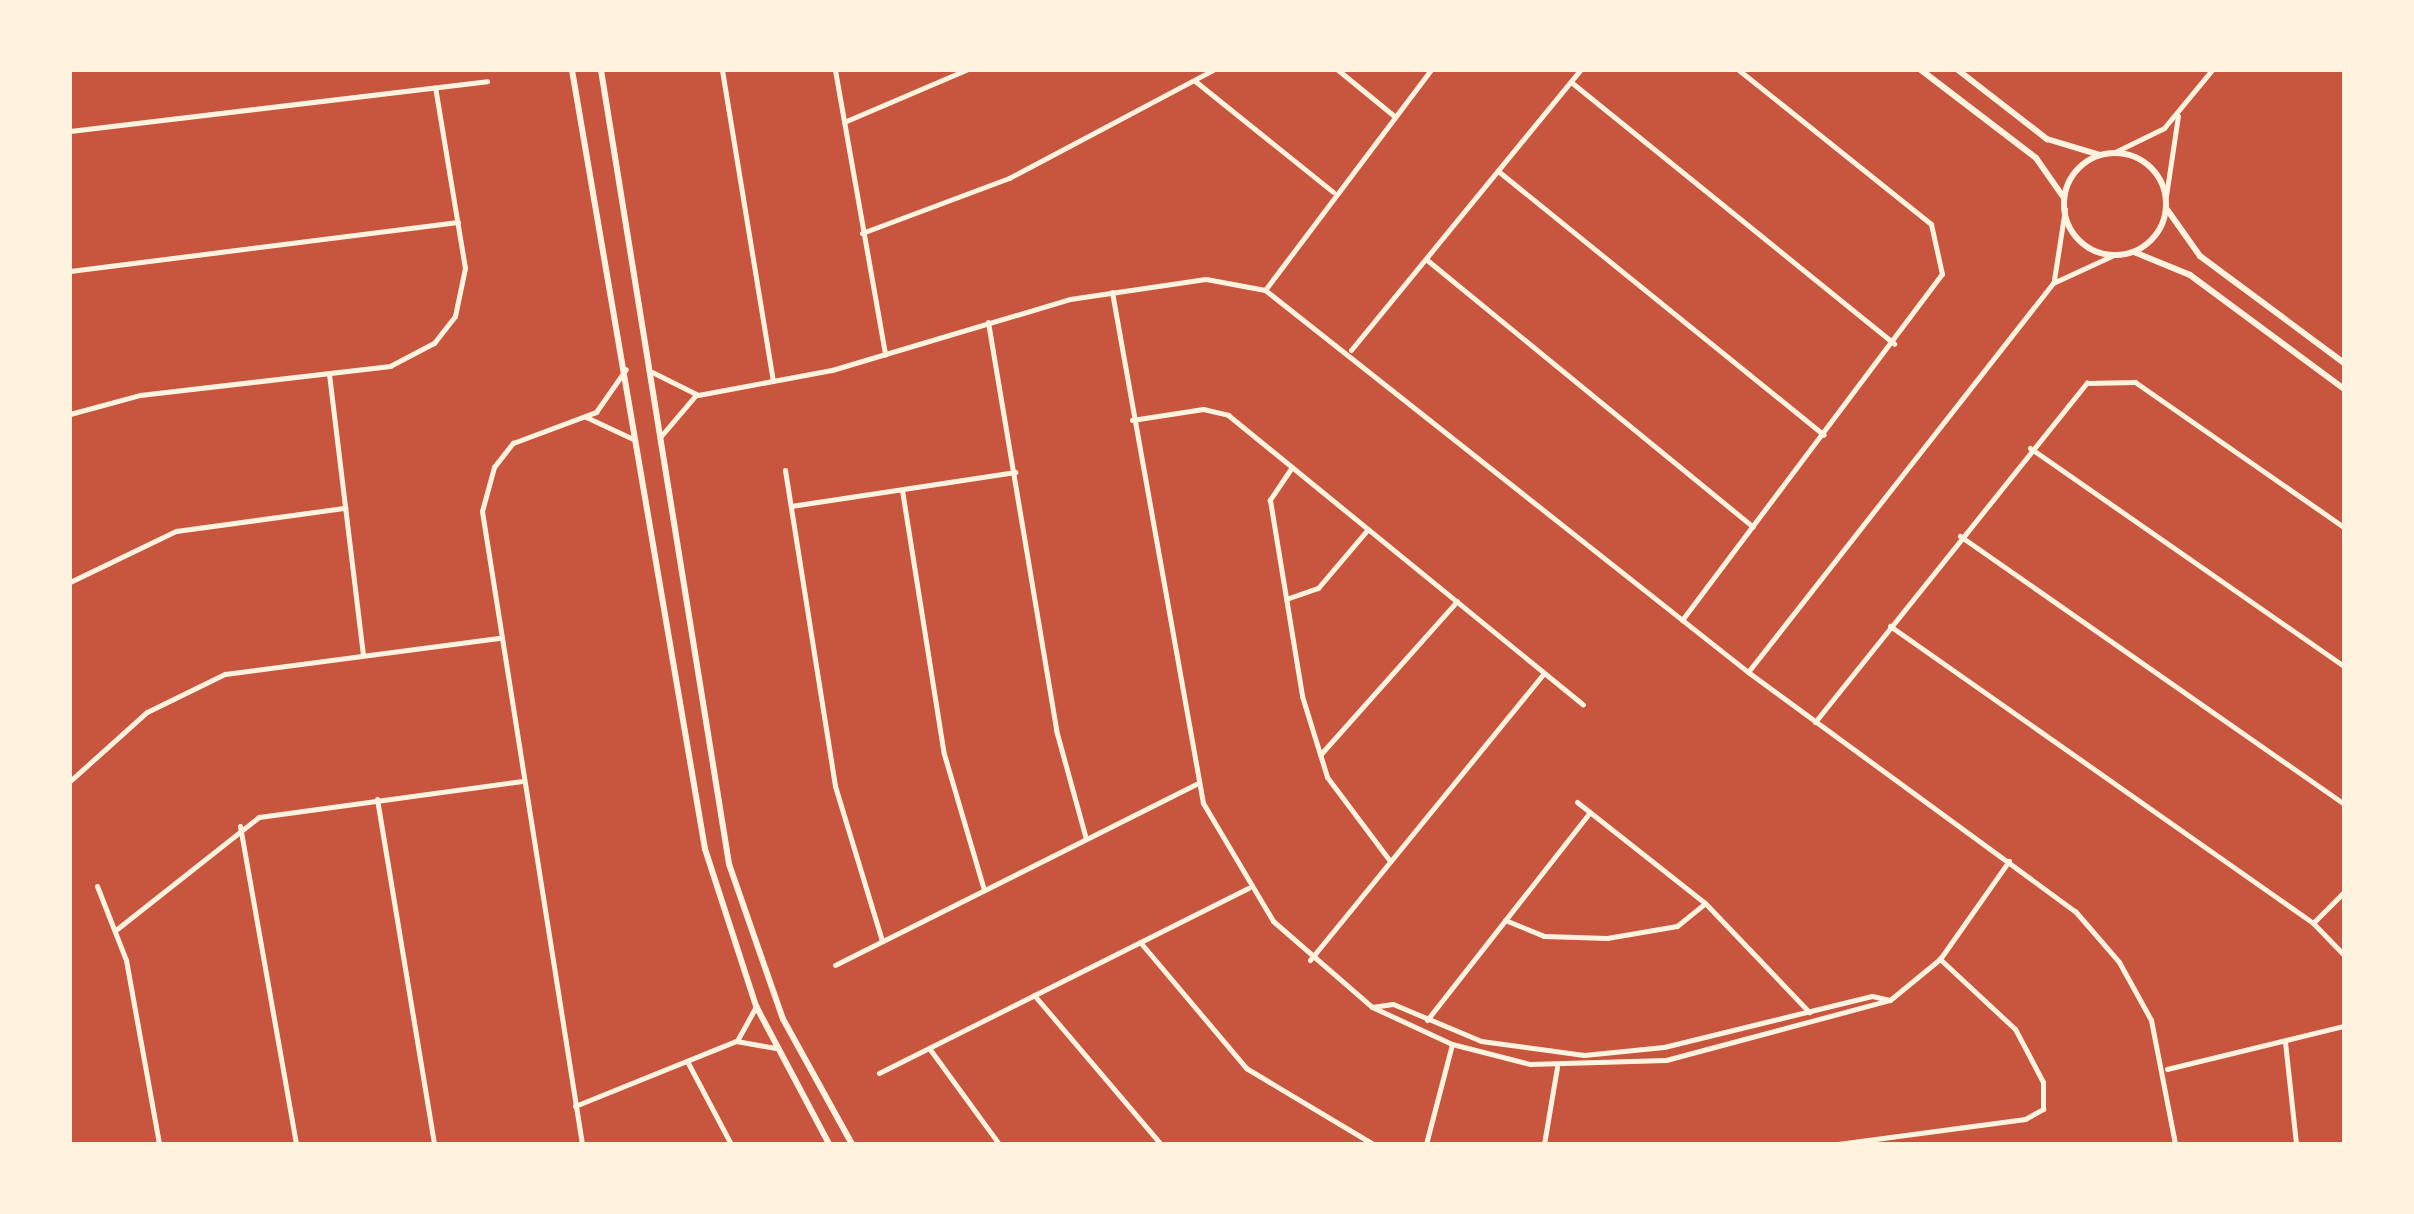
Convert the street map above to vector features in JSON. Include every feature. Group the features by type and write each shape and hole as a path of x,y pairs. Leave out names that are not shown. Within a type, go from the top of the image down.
{"street":[{"path":"572,70 705,850 756,1006 830,1144"},
{"path":"601,70 736,892 788,1028 852,1144"},
{"path":"722,70 773,381"},
{"path":"835,70 885,355"},
{"path":"844,122 966,70"},
{"path":"862,233 1008,178 1213,70"},
{"path":"1338,70 1394,116"},
{"path":"1265,290 1332,192 1431,70"},
{"path":"1350,350 1580,70"},
{"path":"1682,620 1942,279 1934,228 1738,70"},
{"path":"1921,70 2036,158 2064,204 2080,241 2114,255"},
{"path":"1958,70 2047,139 2101,155"},
{"path":"2053,283 2064,204 2080,167 2113,153 2179,114 2212,70"},
{"path":"1195,80 1332,192"},
{"path":"70,131 487,82"},
{"path":"1570,82 1894,344"},
{"path":"70,414 140,394 329,374 406,361 446,331 464,284 458,222 435,87"},
{"path":"2133,252 2156,235 2166,208 2179,114"},
{"path":"2113,153 2148,165 2166,196"},
{"path":"1498,171 1824,434"},
{"path":"2166,208 2189,246 2344,363"},
{"path":"70,272 458,222"},
{"path":"1748,672 2053,283 2114,255 2133,252 2177,266 2344,389"},
{"path":"1426,260 1753,527"},
{"path":"647,366 669,387 698,394 885,355 988,322 1112,292 1206,280 1265,290 1350,350 1748,672 2009,861 2112,953 2167,1068 2174,1144"},
{"path":"1112,292 1196,784 1248,888 1310,960 1372,1007 1452,1044 1557,1067 1666,1060 1890,1000 1940,959 2009,861"},
{"path":"988,322 1056,730 1086,839"},
{"path":"582,1144 483,526 488,481 525,434 583,416 616,394 626,369"},
{"path":"329,374 363,653"},
{"path":"1815,722 2077,389 2123,378 2344,527"},
{"path":"660,444 669,418 698,394"},
{"path":"1132,420 1220,411 1584,705"},
{"path":"583,416 622,428 639,448"},
{"path":"2030,448 2344,666"},
{"path":"1292,467 1270,494 1286,599 1320,755 1340,800 1390,861"},
{"path":"785,470 835,786 882,942"},
{"path":"790,506 1016,472"},
{"path":"902,490 944,754 984,890"},
{"path":"70,582 176,531 345,508"},
{"path":"1286,599 1326,580 1368,528"},
{"path":"1960,536 2344,804"},
{"path":"1320,755 1457,601"},
{"path":"1890,626 2313,922 2344,955"},
{"path":"70,781 147,712 198,683 363,653 500,638"},
{"path":"1310,960 1544,673"},
{"path":"117,929 240,826 280,811 521,781"},
{"path":"834,965 1196,784"},
{"path":"377,798 434,1144"},
{"path":"1577,802 1705,903 1809,1012"},
{"path":"1426,1020 1590,812"},
{"path":"240,826 296,1144"},
{"path":"97,886 117,929 158,1144"},
{"path":"878,1074 1248,888"},
{"path":"2313,922 2344,892"},
{"path":"1505,920 1544,936 1607,938 1677,926 1705,903"},
{"path":"1140,942 1246,1068 1374,1144"},
{"path":"1838,1144 2026,1119 2042,1109 2043,1082 2016,1030 1940,959"},
{"path":"1034,995 1161,1144"},
{"path":"1372,1007 1386,1002 1426,1020 1524,1050 1594,1055 1890,1000"},
{"path":"736,1040 756,1006"},
{"path":"2167,1068 2344,1026"},
{"path":"576,1106 736,1040 776,1048"},
{"path":"2286,1042 2296,1144"},
{"path":"1426,1144 1452,1044"},
{"path":"930,1048 999,1144"},
{"path":"687,1061 731,1144"},
{"path":"1544,1144 1557,1067"}]}
